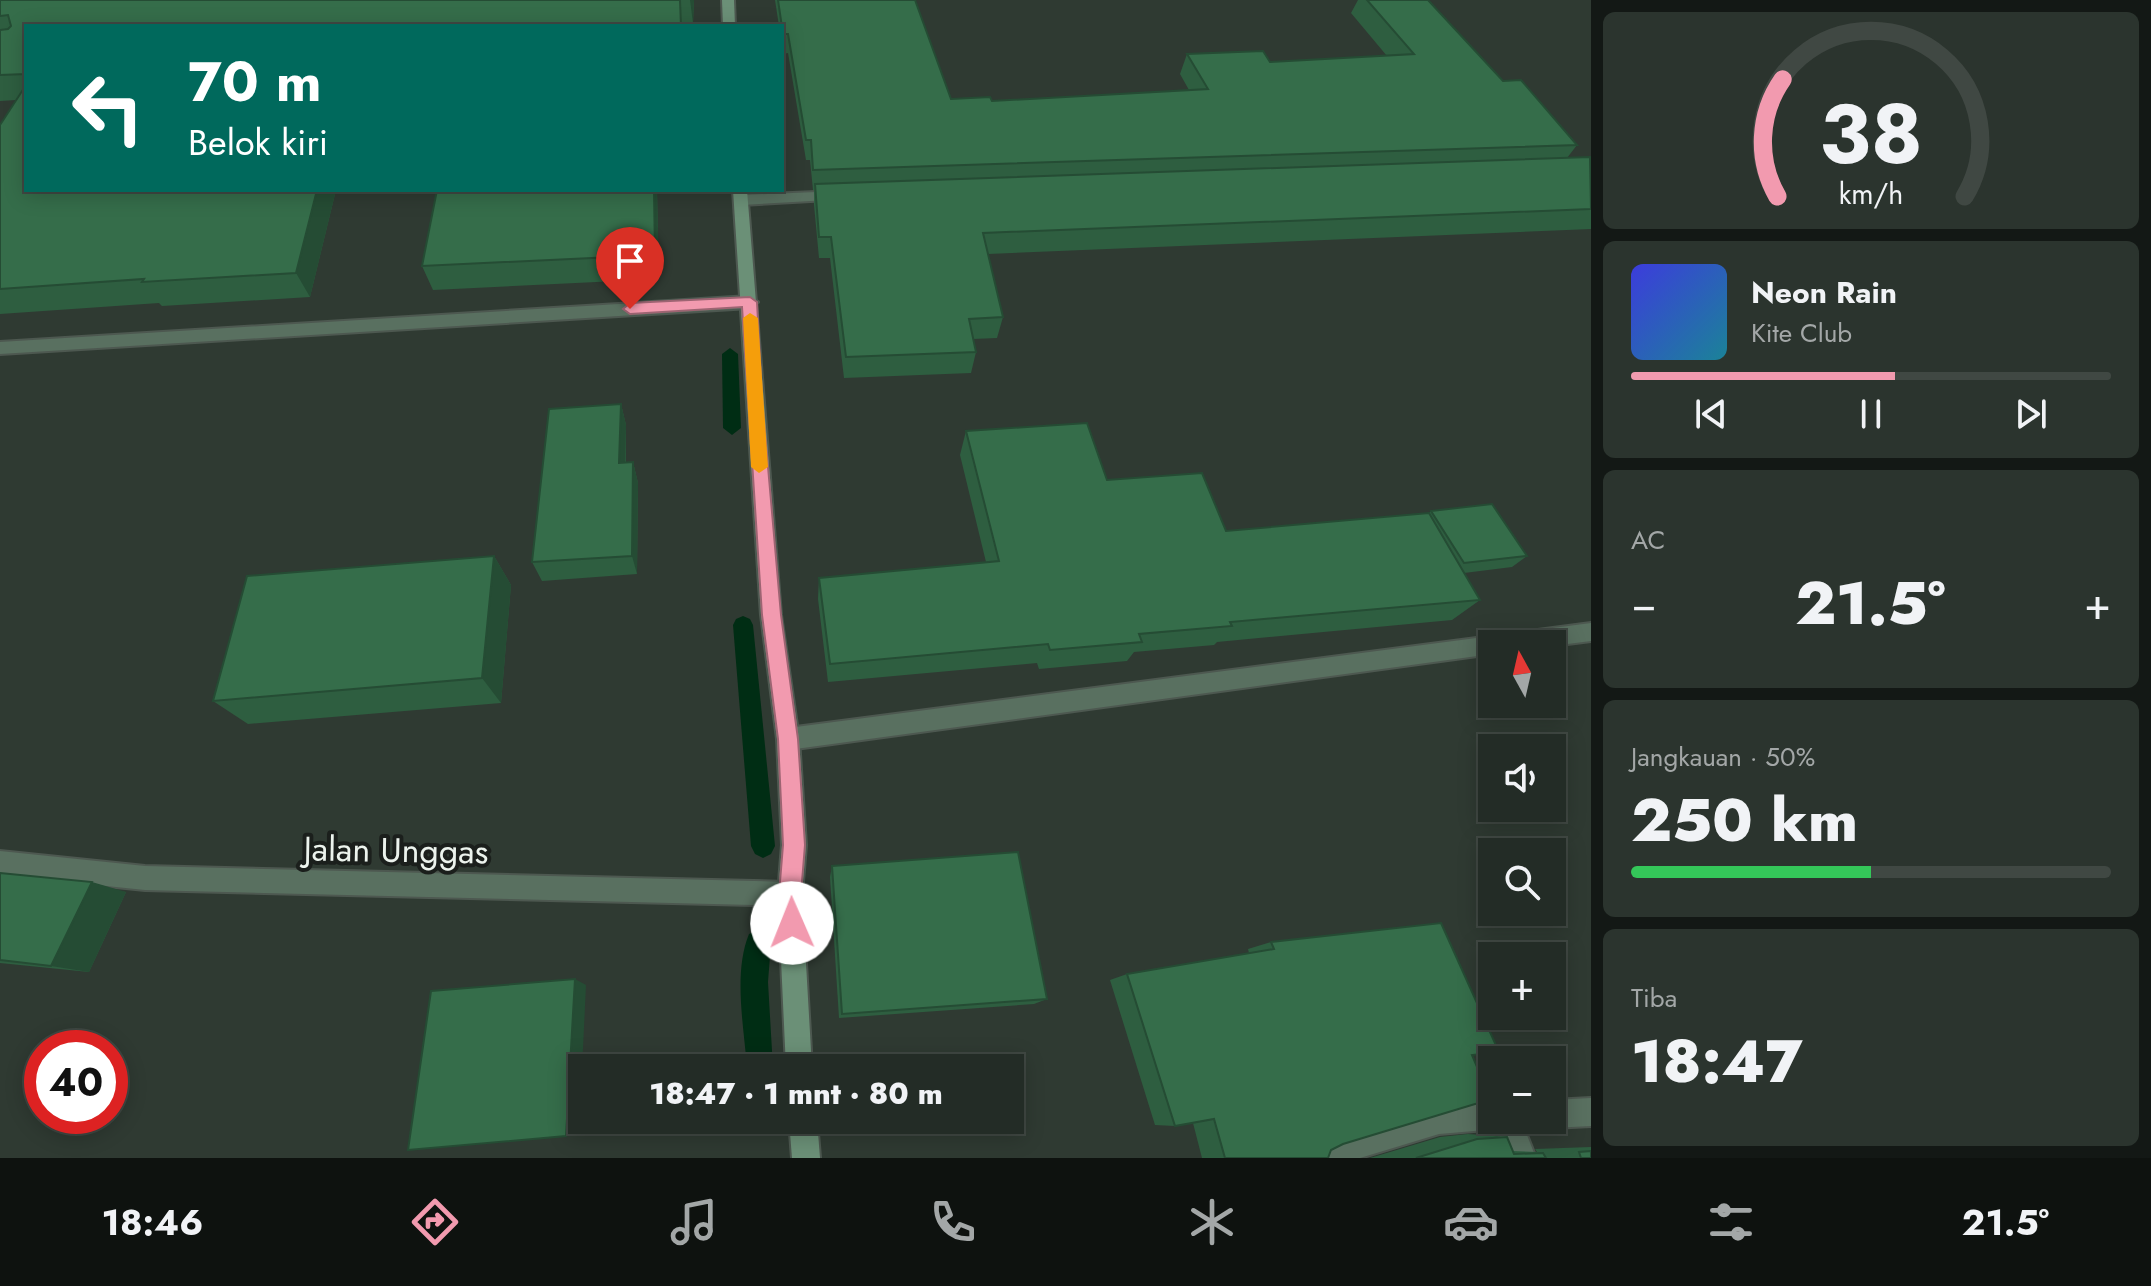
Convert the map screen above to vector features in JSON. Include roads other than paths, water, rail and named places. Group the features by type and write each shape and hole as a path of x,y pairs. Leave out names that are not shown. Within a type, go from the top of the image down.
{"street":[{"path":"728,0 729,24"},
{"path":"798,1054 790,894 794,845 788,739 771,615 741,195 856,195"},
{"path":"0,348 750,302"},
{"path":"1566,635 1591,632"},
{"path":"788,739 1478,647"},
{"name":"Jalan Unggas","path":"0,863 145,878 790,894"},
{"path":"1566,1113 1591,1112"},
{"path":"1314,1158 1439,1120 1478,1118"},
{"path":"804,1134 806,1158"},
{"path":"1513,1134 1522,1158"}],"waterway":[{"path":"730,354 732,428"},
{"path":"743,625 763,846"},
{"path":"758,943 755,982 759,1054"}]}
